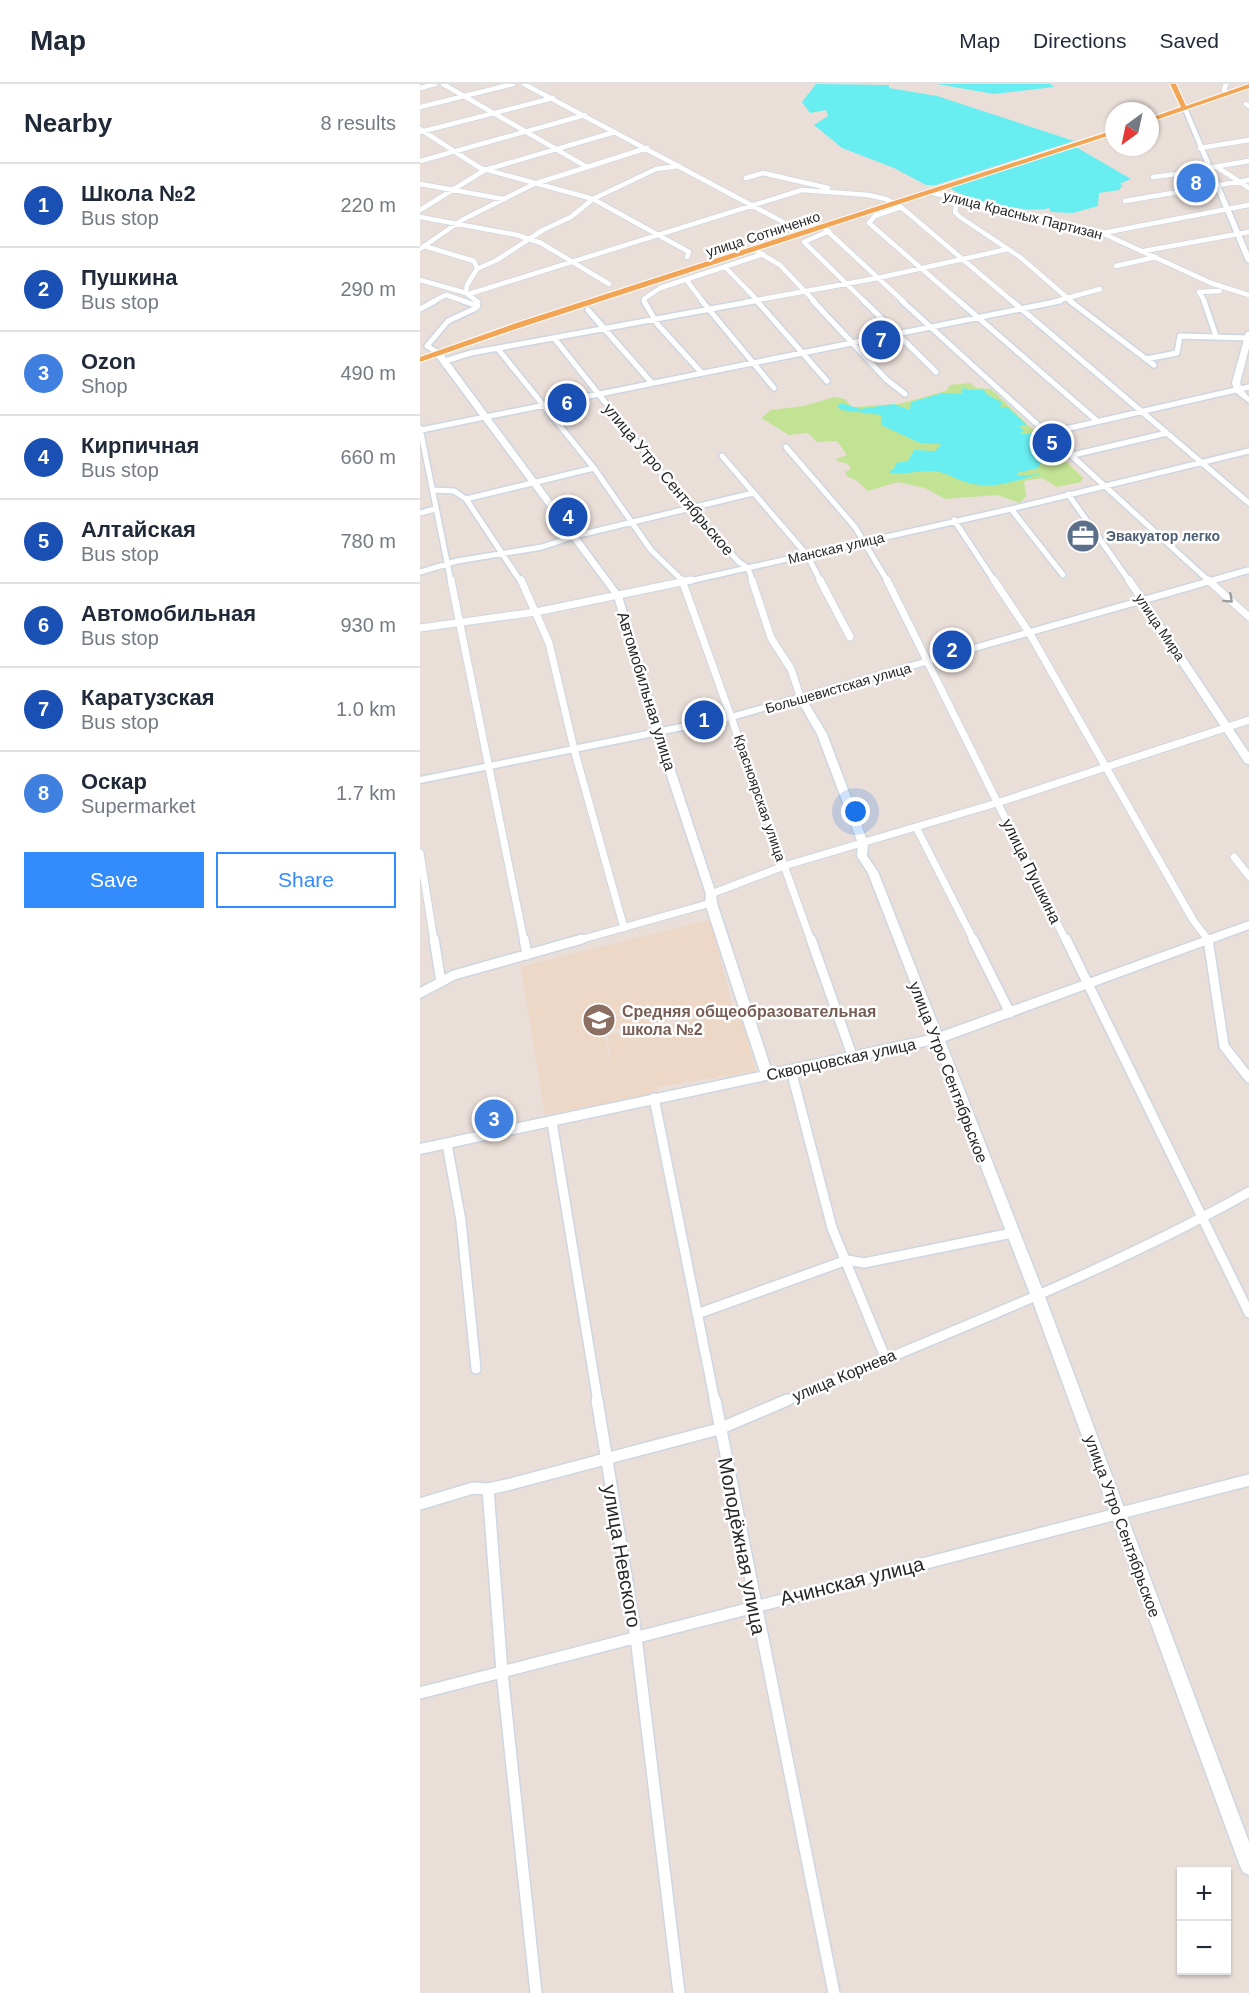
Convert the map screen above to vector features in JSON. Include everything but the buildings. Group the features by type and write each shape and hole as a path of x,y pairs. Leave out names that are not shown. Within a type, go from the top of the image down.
{"main road":[{"path":"1173,84 1184,108"},
{"path":"1159,117 1249,86"},
{"name":"улица Сотниченко","path":"420,360 752,250 826,229 929,192 1105,135"}],"street":[{"path":"420,88 435,84"},
{"path":"443,84 587,167"},
{"path":"420,107 513,84"},
{"path":"524,84 783,222"},
{"path":"1226,84 1224,90 1227,93"},
{"path":"421,131 553,98"},
{"path":"1184,108 1208,169 1248,258"},
{"path":"420,161 585,115"},
{"path":"421,131 485,170 593,200 689,252 687,257"},
{"path":"420,210 485,170 615,132"},
{"path":"1200,148 1249,140"},
{"path":"422,247 457,223 534,184 647,148"},
{"path":"1153,177 1249,161"},
{"path":"468,294 467,285 477,269 571,217 593,200 656,170 680,166"},
{"path":"1217,167 1249,188"},
{"path":"746,178 762,173 852,194"},
{"path":"1125,201 1249,180"},
{"path":"420,184 502,199"},
{"path":"468,294 802,190 868,195 897,205 1249,503"},
{"name":"улица Красных Партизан","path":"929,192 1102,233 1225,291 1249,295"},
{"path":"947,198 956,206 955,212 960,217 1049,280 1068,299 1154,365"},
{"path":"897,205 875,216 869,223 1096,420"},
{"path":"1102,233 1249,205"},
{"path":"420,217 530,239 609,284"},
{"path":"936,372 804,242 826,229 1249,617"},
{"path":"1143,251 1249,232"},
{"path":"422,247 474,261 477,269"},
{"path":"445,361 653,319 878,278 963,261 1008,249"},
{"path":"752,250 780,265 887,380 905,394"},
{"path":"701,372 653,319 644,305 648,295 690,278 763,254"},
{"path":"1116,266 1156,257"},
{"path":"724,267 827,381"},
{"path":"690,278 688,282 708,309 774,388"},
{"path":"420,280 468,294 478,302 478,306"},
{"path":"527,955 435,509 421,429 897,332 978,318 1068,299 1100,289"},
{"path":"1215,336 1209,310 1198,292 1225,291"},
{"path":"420,309 446,295 478,306"},
{"path":"427,346 448,321 478,306"},
{"path":"588,310 651,382"},
{"path":"1146,359 1177,353 1180,336 1248,336 1236,378 1238,390 1249,401"},
{"name":"улица Утро Сентябрьское","path":"554,338 690,508 739,562 748,568 771,638 791,669 801,699 822,734 863,843 861,856 873,872 1037,1294 1249,1866"},
{"path":"420,345 427,346 438,353"},
{"name":"Красноярская улица","path":"498,349 594,468 651,550 684,582 853,1058"},
{"name":"Автомобильная улица","path":"438,353 487,416 618,596 658,733 767,1075"},
{"path":"1048,433 1096,420 1249,387"},
{"path":"1073,455 1167,433"},
{"name":"улица Пушкина","path":"786,447 855,527 899,600 1249,1313"},
{"name":"Манская улица","path":"420,628 536,612 684,582 1011,509 1249,451"},
{"path":"722,456 807,555 850,637"},
{"path":"466,499 594,468"},
{"path":"433,490 454,491 466,499 479,521 505,554 536,612 549,643 574,749 624,928"},
{"path":"420,572 447,566 457,561 542,547 575,536 753,493"},
{"name":"улица Мира","path":"1068,494 1143,601 1249,760"},
{"path":"420,513 435,509"},
{"path":"1011,509 1063,575"},
{"path":"954,520 1030,634 1193,920 1209,940 1217,1012 1224,1046 1249,1078"},
{"name":"Большевистская улица","path":"420,780 732,717 1249,570"},
{"path":"420,993 454,975 624,928 711,898 784,866 999,802 1249,720"},
{"path":"916,827 1010,1013"},
{"path":"420,853 441,982"},
{"path":"1234,857 1249,876"},
{"name":"Скворцовская улица","path":"420,1149 936,1039 1249,925"},
{"path":"791,1070 832,1228 848,1260 854,1285 885,1357"},
{"name":"Молодёжная улица","path":"654,1098 754,1606 834,1993"},
{"name":"улица Невского","path":"552,1122 636,1636 679,1993"},
{"path":"447,1144 461,1221 476,1369"},
{"name":"улица Корнева","path":"420,1504 473,1488 488,1489 719,1429 1037,1294 1201,1219 1249,1192"},
{"path":"696,1314 848,1260 864,1263 1012,1233"},
{"name":"Ачинская улица","path":"420,1694 636,1636 1249,1480"},
{"path":"488,1489 502,1672 536,1993"}],"shaded area":[{"name":"Средняя общеобразовательная школа №2","path":"710,920 733,1009 605,1031 610,1071 608,1035 740,1011 756,1071 657,1087 658,1093 545,1115 521,967"}],"green space":[{"path":"970,383 976,388 991,389 1083,478 1081,482 1057,487 1042,478 1024,481 1026,496 1020,503 997,495 945,499 925,488 898,482 868,491 856,480 848,477 845,472 851,469 848,464 837,461 836,459 847,455 837,441 817,442 808,433 789,435 761,418 771,410 804,406 834,397 845,399 852,407 899,404 946,391 950,385"}],"water":[{"path":"816,84 889,85 889,88 937,96 1074,141 936,185 926,185 894,168 842,148 814,125 828,116 826,110 810,113 802,102"},
{"path":"937,84 1050,84 1054,87 994,94"},
{"path":"1076,147 1131,179 1119,184 1123,185 1119,190 1099,193 1098,206 1073,213 1051,212 1049,208 1014,208 984,202 950,188"},
{"path":"962,386 968,390 984,390 986,394 1003,403 1000,407 1007,407 1027,425 1019,425 1024,431 1018,434 1032,434 1031,438 1038,442 1045,455 1038,468 1017,473 1018,476 1041,474 1006,483 979,485 933,471 888,472 894,469 896,463 908,461 914,450 935,451 941,444 920,443 881,425 881,415 842,410 837,406 841,403 860,409 894,404 910,410 911,402 943,393 964,394 960,391 964,390"}],"place":[{"name":"Оскар","path":"1196,183"},
{"name":"Каратузская","path":"881,340"},
{"name":"Автомобильная","path":"567,403"},
{"name":"Алтайская","path":"1052,443"},
{"name":"Кирпичная","path":"568,517"},
{"name":"Эвакуатор легко","path":"1083,536"},
{"name":"Пушкина","path":"952,650"},
{"name":"Школа №2","path":"704,720"},
{"name":"Средняя общеобразовательная школа №2","path":"599,1020"},
{"name":"Ozon","path":"494,1119"}]}
